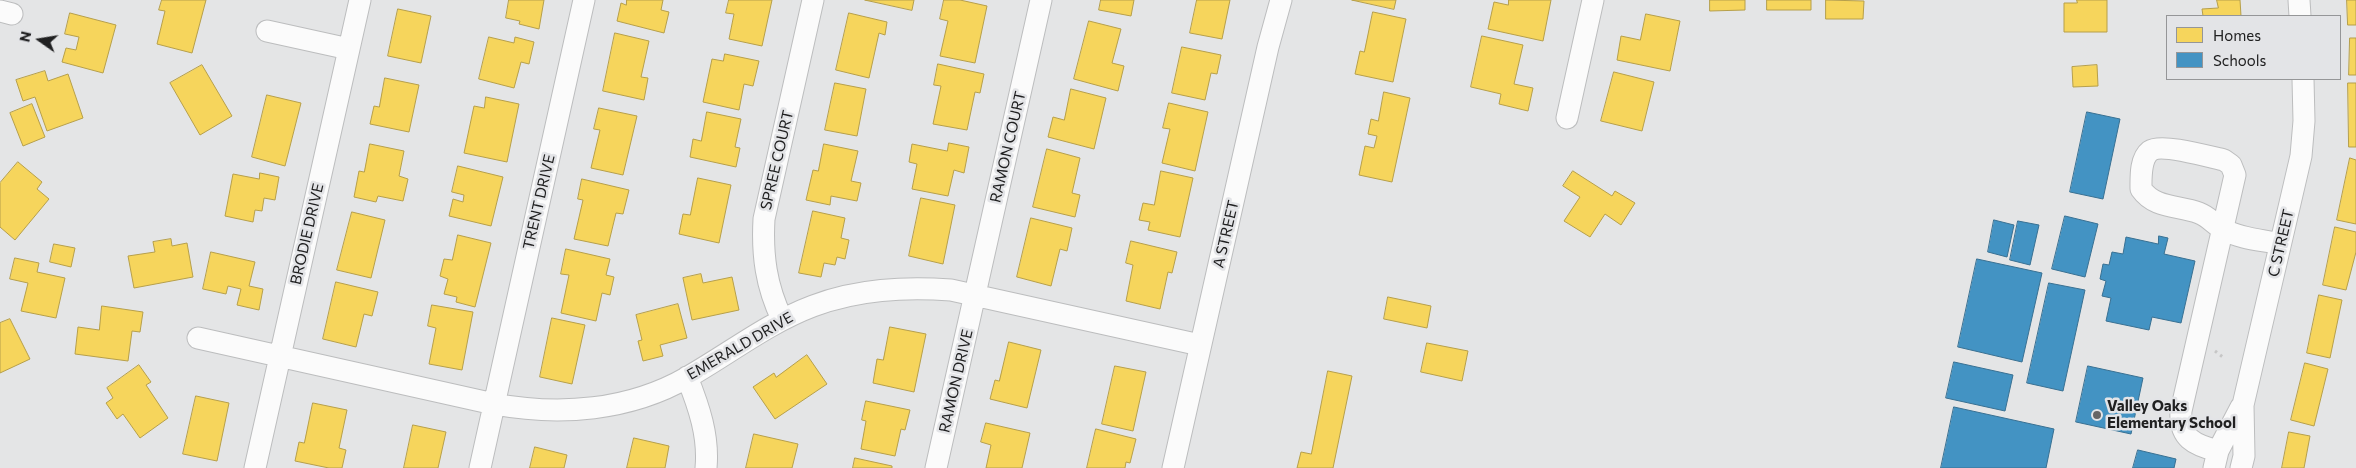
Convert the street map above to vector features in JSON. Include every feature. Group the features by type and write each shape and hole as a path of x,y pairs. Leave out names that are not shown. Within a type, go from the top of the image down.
{"street":[{"name":"BRODIE DRIVE","path":"255,468 360,0"},
{"name":"TRENT DRIVE","path":"480,468 584,0"},
{"name":"SPREE COURT","path":"782,319 773,299 765,273 762,246 764,219 813,0"},
{"name":"RAMON COURT","path":"975,294 1041,0"},
{"name":"A STREET","path":"1173,468 1268,47 1281,0"},
{"path":"1567,118 1592,0"},
{"path":"2299,0 2300,15"},
{"path":"267,31 349,50"},
{"name":"C STREET","path":"2216,460 2242,404 2280,244 2300,156 2304,121 2303,80"},
{"path":"2216,460 2204,448 2189,440 2180,422 2181,411 2223,230 2235,175 2232,165 2224,160 2162,148 2151,150 2144,160 2141,189 2148,198 2156,203 2198,212 2212,220 2223,230 2280,244"},
{"name":"EMERALD DRIVE","path":"198,338 494,404 526,409 587,409 625,402 649,395 687,378 782,319 830,300 876,290 912,287 975,294 1200,345"},
{"name":"RAMON DRIVE","path":"936,468 975,294"},
{"path":"687,378 700,409 706,437 706,468"},
{"name":"C STREET","path":"2241,468 2244,456 2242,404"}],"building: Homes":[{"path":"162,0 206,0 192,53 157,44 165,11 159,10"},
{"path":"509,0 544,0 539,29 519,24 520,21 506,18"},
{"path":"627,0 663,0 661,10 669,12 664,33 617,21 621,3 626,5"},
{"path":"729,0 772,0 762,46 729,39 734,14 726,13"},
{"path":"865,0 914,0 912,10"},
{"path":"944,0 960,0 987,6 975,63 940,56 948,21 940,19"},
{"path":"1101,0 1134,0 1131,16 1099,10"},
{"path":"1197,0 1230,0 1222,39 1190,33"},
{"path":"1352,0 1396,0 1394,9"},
{"path":"1509,0 1551,0 1543,41 1488,29 1494,2 1508,5"},
{"path":"1710,0 1745,0 1745,10 1710,11"},
{"path":"1767,0 1811,0 1811,10 1767,10"},
{"path":"1826,0 1864,1 1863,19 1826,19"},
{"path":"2077,0 2107,0 2107,32 2064,32 2064,3 2077,3"},
{"path":"2217,0 2240,0 2241,15 2203,15 2202,9 2218,8"},
{"path":"2347,0 2356,0 2356,25 2348,25"},
{"path":"398,9 431,16 421,63 388,56"},
{"path":"1373,12 1406,19 1393,82 1355,74 1360,51 1364,52"},
{"path":"70,13 116,25 103,73 62,62 66,48 76,50 79,37 65,34"},
{"path":"849,13 887,22 885,35 879,33 869,78 836,70"},
{"path":"1646,14 1680,21 1670,71 1617,60 1621,36 1640,40"},
{"path":"1089,21 1121,29 1112,63 1124,66 1118,91 1074,79"},
{"path":"615,33 649,41 641,77 648,78 644,100 603,91"},
{"path":"1482,36 1523,45 1514,84 1533,88 1528,111 1499,104 1501,94 1471,87"},
{"path":"489,37 514,43 515,37 534,42 529,64 521,62 514,88 479,79"},
{"path":"2350,38 2356,38 2356,75 2349,75"},
{"path":"1182,47 1221,55 1217,74 1211,73 1205,100 1172,93"},
{"path":"725,54 759,61 753,86 744,84 739,110 703,102 712,59 723,61"},
{"path":"938,64 984,74 980,93 975,92 967,130 933,124 941,86 934,85"},
{"path":"202,65 232,116 200,135 170,83"},
{"path":"2097,65 2098,86 2073,87 2072,67"},
{"path":"45,71 48,81 68,74 83,118 47,131 35,97 23,101 16,80"},
{"path":"1614,72 1654,82 1642,131 1601,121"},
{"path":"385,78 419,85 409,132 370,124 374,106 379,107"},
{"path":"835,83 866,89 857,136 825,130"},
{"path":"2348,83 2356,83 2356,147 2349,147"},
{"path":"1071,89 1106,98 1094,149 1048,137 1053,117 1064,120"},
{"path":"1384,92 1410,98 1392,182 1359,175 1365,146 1374,148 1377,136 1368,134 1371,119 1378,121"},
{"path":"267,95 301,103 285,166 252,157"},
{"path":"486,97 519,104 507,162 464,153 474,106 484,108"},
{"path":"1169,103 1208,112 1195,171 1162,163 1170,129 1163,128"},
{"path":"32,104 45,137 23,146 10,113"},
{"path":"599,108 637,116 623,175 591,168 600,130 594,129"},
{"path":"707,112 741,119 735,147 740,148 736,167 690,157 693,139 701,141"},
{"path":"949,143 969,147 964,173 954,170 948,196 912,189 917,164 909,162 912,144 947,151"},
{"path":"370,144 404,151 399,176 408,179 403,201 378,196 376,202 354,197 359,171 364,172"},
{"path":"824,144 858,151 851,181 861,183 857,201 831,196 830,205 806,200 813,170 818,171"},
{"path":"1047,149 1080,158 1072,193 1080,195 1075,217 1033,207"},
{"path":"2350,158 2356,160 2356,224 2337,220"},
{"path":"18,162 42,182 37,189 49,199 15,240 0,227 0,183"},
{"path":"458,166 503,177 491,226 449,216 453,199 463,202 464,195 452,192"},
{"path":"1161,171 1193,178 1180,237 1148,230 1150,222 1139,220 1143,203 1154,205"},
{"path":"1573,171 1612,196 1615,191 1635,203 1621,225 1605,214 1590,237 1564,221 1580,197 1563,186"},
{"path":"260,173 279,177 275,200 264,198 262,211 255,210 253,222 225,216 233,174 259,179"},
{"path":"698,178 731,185 719,243 679,234 683,214 690,215"},
{"path":"582,179 629,190 623,214 616,213 608,246 574,239 583,200 578,199"},
{"path":"921,198 955,205 943,264 909,256"},
{"path":"813,211 845,218 841,238 849,240 845,259 837,257 835,265 824,263 821,277 799,273"},
{"path":"352,212 385,220 371,278 337,270"},
{"path":"1031,218 1072,228 1067,251 1060,249 1051,286 1017,277"},
{"path":"2335,227 2356,232 2356,252 2346,290 2323,285"},
{"path":"458,235 491,243 475,307 456,302 457,297 444,294 448,279 440,276 444,259 452,260"},
{"path":"171,239 172,246 187,243 193,277 134,288 128,256 155,252 153,242"},
{"path":"1131,241 1177,252 1172,273 1168,272 1160,309 1126,301 1133,265 1126,263"},
{"path":"54,244 75,248 71,267 50,262"},
{"path":"566,249 610,259 606,275 614,277 610,295 602,293 596,321 561,313 569,275 561,274"},
{"path":"211,252 255,262 249,286 263,289 259,310 237,305 241,289 228,286 226,294 203,289"},
{"path":"15,258 39,263 37,272 65,278 56,318 21,311 28,283 10,279"},
{"path":"701,274 703,283 732,277 739,310 692,320 683,278"},
{"path":"336,282 378,292 372,316 364,314 356,347 323,339"},
{"path":"2319,295 2342,300 2330,358 2307,353"},
{"path":"1388,297 1431,306 1427,328 1384,319"},
{"path":"678,304 687,338 660,345 663,356 643,361 638,341 642,340 636,315"},
{"path":"432,305 473,312 462,370 429,364 436,328 428,326"},
{"path":"102,306 143,312 140,332 132,331 128,361 75,354 78,327 99,330"},
{"path":"552,318 585,325 572,384 540,377"},
{"path":"10,319 30,359 0,373 0,323"},
{"path":"890,327 926,334 914,392 873,383 877,359 883,360"},
{"path":"1009,342 1041,350 1027,408 990,399 995,380 999,381"},
{"path":"1427,343 1468,351 1462,381 1421,372"},
{"path":"807,355 827,384 775,419 753,387 774,373 776,377"},
{"path":"2305,363 2328,369 2314,426 2291,420"},
{"path":"139,365 151,382 146,385 168,418 140,438 123,414 117,419 106,403 113,398 107,388"},
{"path":"1115,366 1146,372 1133,431 1102,424"},
{"path":"1328,371 1352,376 1333,468 1297,468 1301,452 1311,454"},
{"path":"196,396 229,403 217,461 183,454"},
{"path":"866,401 910,410 905,430 901,429 895,456 861,449 866,421 862,420"},
{"path":"313,403 347,410 339,448 346,450 342,468 329,468 295,461 299,442 304,443"},
{"path":"986,423 1030,433 1022,468 986,468 991,445 981,442"},
{"path":"413,425 446,432 438,468 404,468"},
{"path":"1096,429 1136,439 1130,463 1126,462 1125,468 1087,468"},
{"path":"2289,432 2310,436 2304,468 2282,468"},
{"path":"754,434 798,444 792,468 746,468"},
{"path":"634,438 669,446 665,468 627,468"},
{"path":"535,447 567,455 564,468 530,468"},
{"path":"855,458 892,466 892,468 853,468"}],"building: Schools":[{"path":"2087,112 2120,119 2103,199 2070,192"},
{"path":"2065,216 2098,224 2085,277 2052,269"},
{"path":"1994,220 2014,225 2007,257 1988,252"},
{"path":"2018,221 2039,225 2030,265 2010,260"},
{"path":"2159,236 2168,238 2164,254 2195,261 2181,323 2152,317 2149,330 2106,321 2111,298 2102,296 2106,281 2100,279 2103,264 2109,265 2112,252 2123,254 2126,237 2158,244"},
{"path":"1977,259 2042,273 2022,362 1958,347"},
{"path":"2049,283 2085,290 2063,391 2027,383"},
{"path":"1954,362 2013,375 2005,411 1946,398"},
{"path":"2088,366 2143,378 2131,434 2076,422"},
{"path":"1954,407 2054,429 2046,468 1941,468"},
{"path":"2138,450 2176,459 2174,468 2133,468"}],"place":[{"name":"Valley Oaks Elementary School","path":"2097,415"}]}
